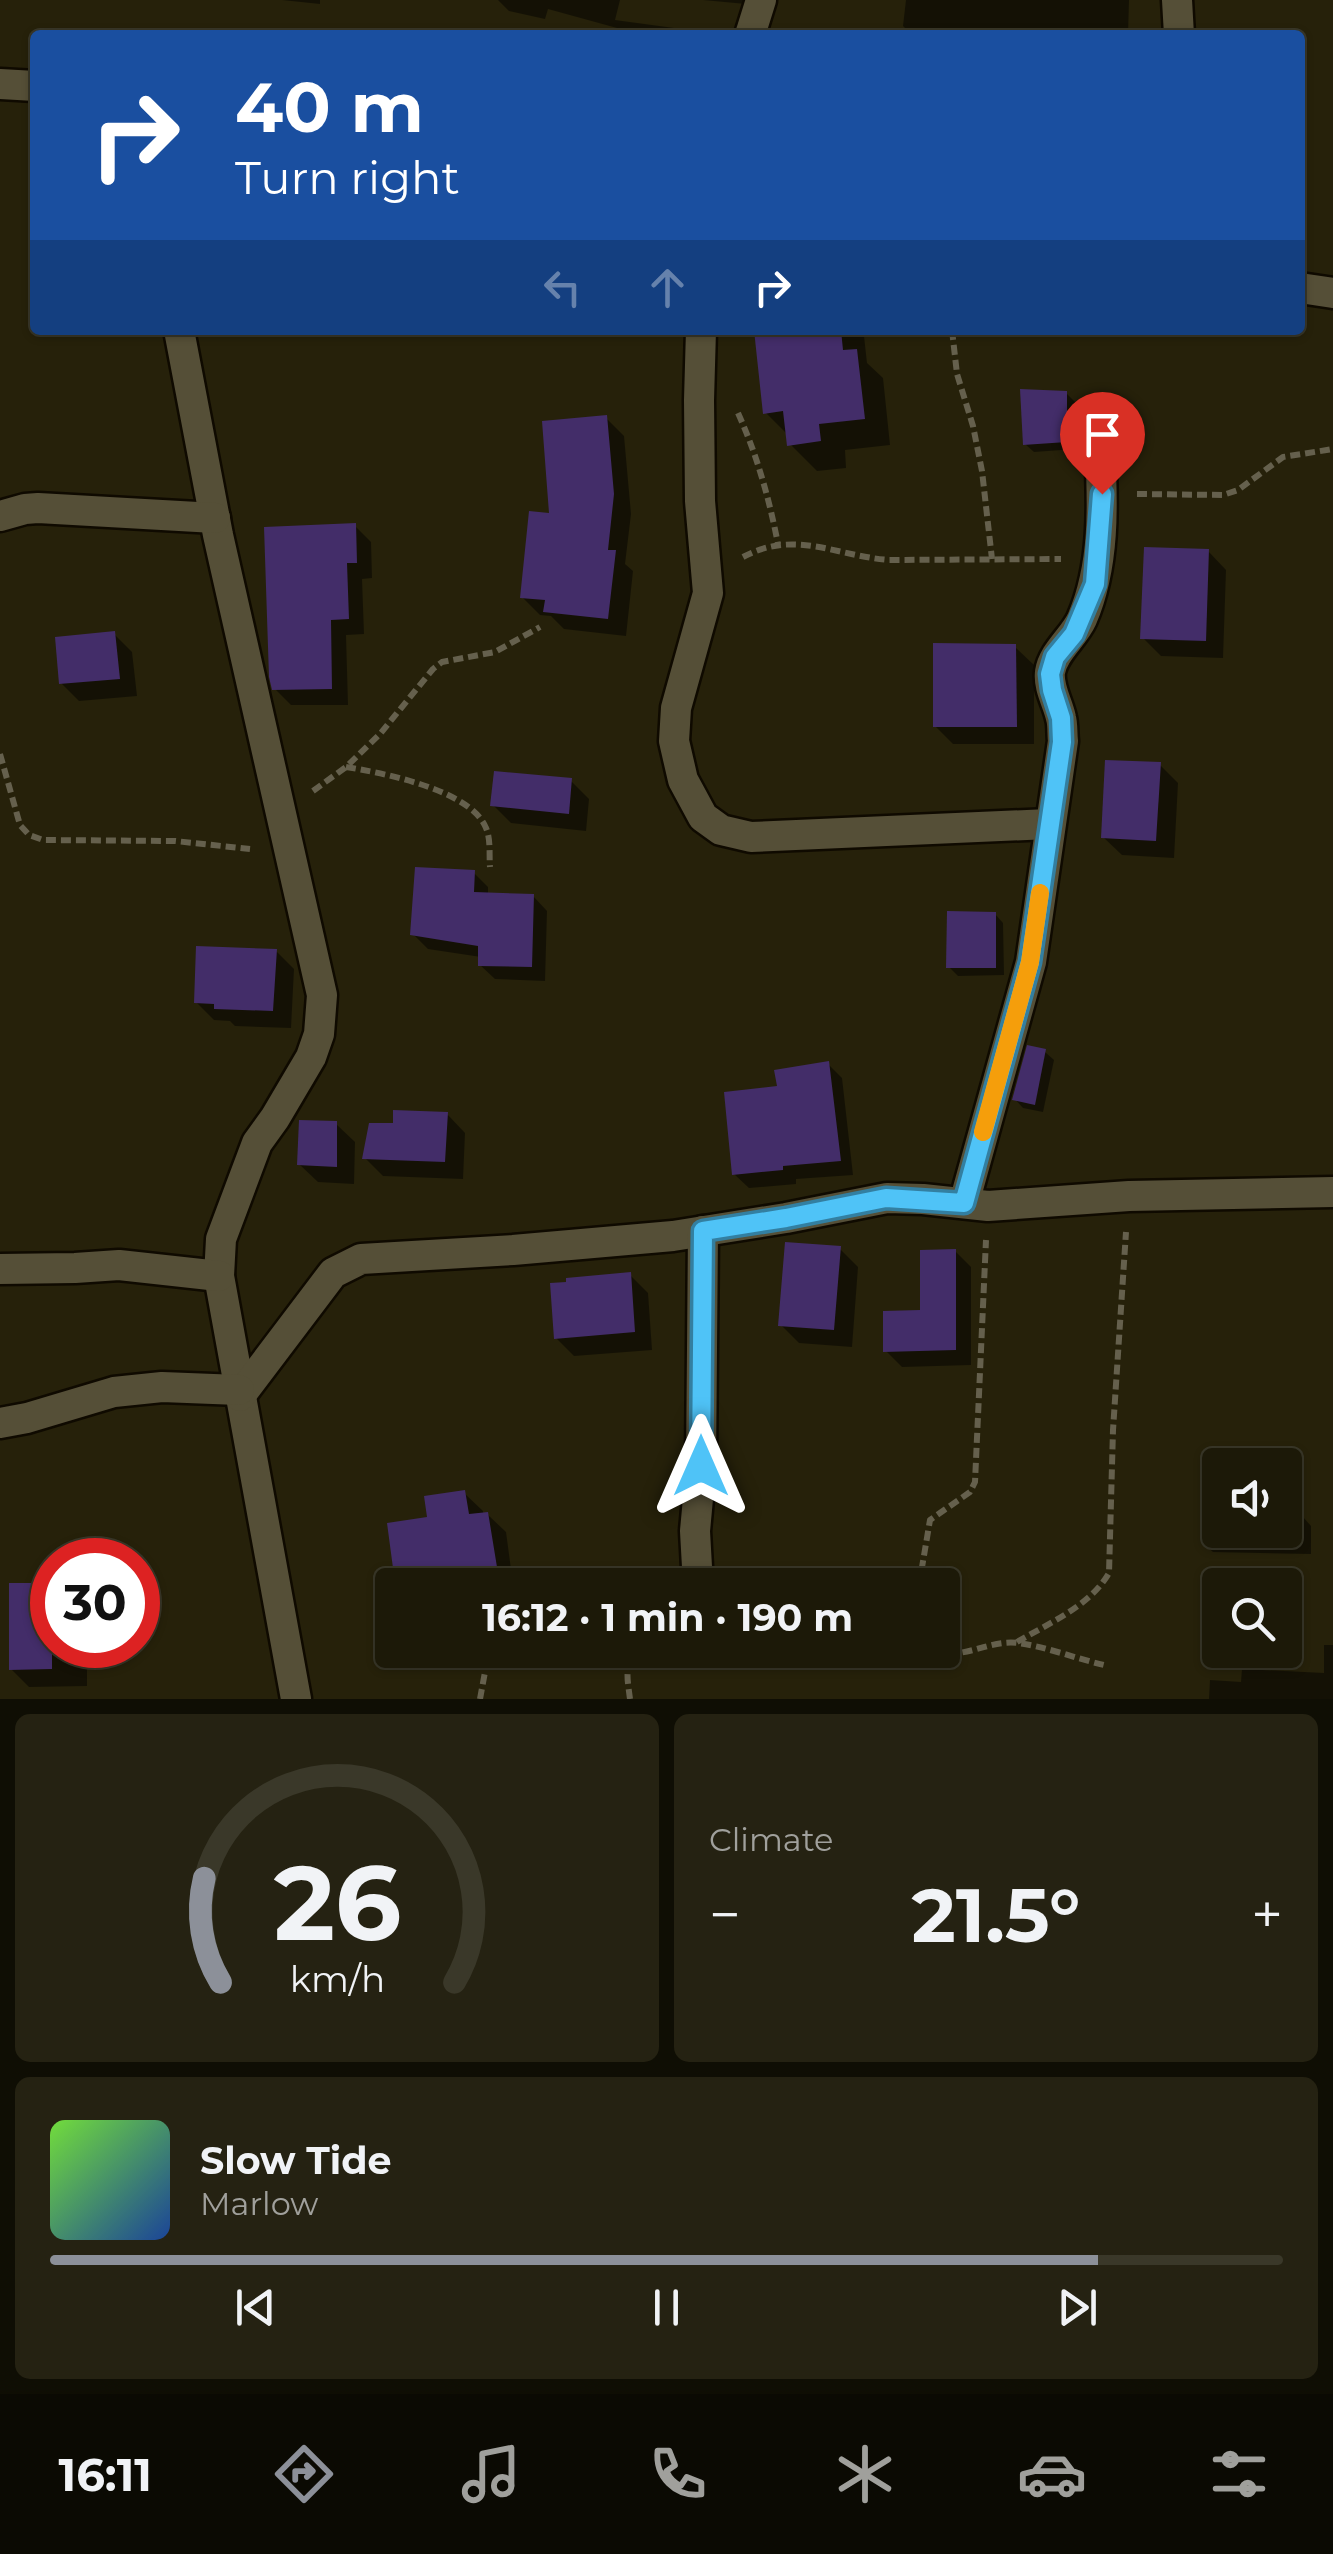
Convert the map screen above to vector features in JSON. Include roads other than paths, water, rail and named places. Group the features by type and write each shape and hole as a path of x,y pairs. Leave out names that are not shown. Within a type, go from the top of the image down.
{"street":[{"path":"752,30 761,0"},
{"path":"1177,0 1179,30"},
{"path":"0,84 30,86"},
{"path":"1305,289 1333,293"},
{"path":"181,335 215,518 322,995 319,1034 310,1057 257,1143 221,1239 219,1276 296,1699"},
{"path":"701,335 700,501 708,593 676,708 674,741 683,780 703,817 721,830 752,837 1049,824"},
{"path":"976,1204 1030,962 1062,742 1061,718 1050,674 1055,657 1074,634 1095,584 1102,494 1100,448"},
{"path":"0,516 38,508 215,518"},
{"path":"240,1393 333,1273 362,1259 512,1250 703,1231 886,1198 976,1204 1333,1192"},
{"path":"697,1568 703,1231"},
{"path":"0,1268 120,1265 219,1276"},
{"path":"0,1423 114,1392 162,1388 240,1393"}]}
